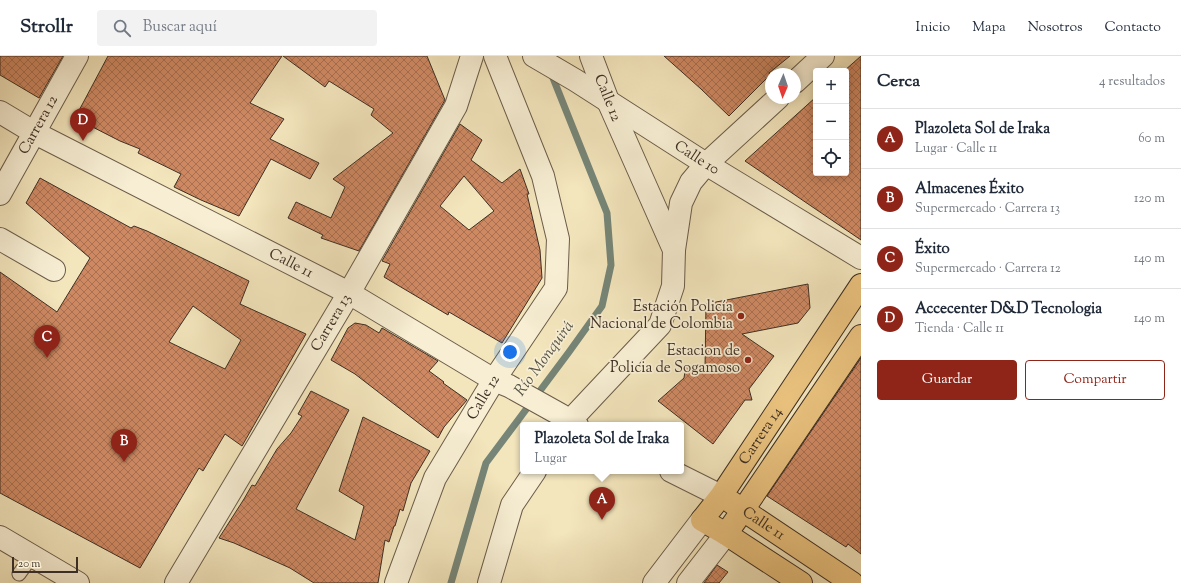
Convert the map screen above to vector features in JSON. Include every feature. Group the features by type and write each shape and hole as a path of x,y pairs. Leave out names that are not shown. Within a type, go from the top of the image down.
{"main road":[{"name":"Carrera 14","path":"702,520 722,496 861,285"},
{"name":"Carrera 14","path":"726,534 861,336"},
{"name":"Calle 11","path":"722,496 852,583"},
{"name":"Calle 11","path":"702,520 801,583"}],"street":[{"name":"Carrera 12","path":"0,194 78,56"},
{"name":"Carrera 13","path":"176,583 349,293 456,106 472,56"},
{"name":"Calle 12","path":"396,583 435,478 501,383 556,288 558,239 543,176 495,56"},
{"name":"Calle 10","path":"534,56 575,80 706,164 861,258"},
{"name":"Calle 12","path":"568,421 660,325 673,286 674,250 608,101 591,56"},
{"path":"801,76 823,56"},
{"path":"674,250 681,203 691,182 706,164 771,104"},
{"name":"Calle 11","path":"0,112 35,133 349,293 568,421"},
{"path":"0,239 54,270"},
{"path":"489,583 512,505 533,474"},
{"name":"Calle 11","path":"677,474 722,496"},
{"name":"Carrera 14","path":"654,583 702,520"},
{"name":"Carrera 14","path":"688,583 726,534"},
{"path":"0,537 78,583"}],"lane":[{"path":"19,574 32,556"}],"building":[{"path":"0,56 63,56 39,98 0,75"},
{"path":"108,56 282,56 250,103 284,119 270,139 319,163 310,179 271,159 239,216 174,187 181,174 138,153 140,149 120,141 75,118"},
{"path":"283,56 427,56 445,100 359,251 321,238 323,235 288,218 296,202 331,218 345,187 333,179 393,133 371,115 374,109 329,81 325,87"},
{"path":"664,56 790,56 775,68 765,68 765,80 729,116"},
{"path":"861,56 861,240 745,161 813,100 813,176 849,176 849,68 847,68"},
{"path":"460,124 482,140 471,160 502,183 520,169 529,194 527,194 540,250 542,278 502,343 449,312 448,315 384,277 390,264 382,261","holes":["464,176 494,211 469,230 440,206"]},
{"path":"40,178 131,228 134,226 147,231 249,281 240,304 306,334 242,446 225,434 203,471 199,468 140,568 0,493 0,272 57,312 90,258 26,203","holes":["193,306 241,340 225,369 169,342"]},
{"name":"Estacion de Policia de Sogamoso","path":"808,284 810,308 798,323 742,334 774,356 749,389 752,400 745,400 713,444 658,401 684,378 686,365 705,368 706,304"},
{"path":"355,323 366,325 379,333 382,328 438,361 429,371 467,400 444,427 438,438 355,374 331,360 348,328"},
{"path":"861,358 861,554 848,544 846,547 767,496"},
{"path":"311,391 349,410 296,509 355,540 364,506 339,491 363,417 430,451 411,483 403,511 400,509 389,542 385,540 378,583 314,583 290,568 234,543 219,538 252,485 255,486 277,449 291,433 302,416 298,414"},
{"path":"717,565 728,572 719,583 704,583"}],"waterway":[{"name":"Río Monquirá","path":"451,583 486,463 602,306 611,265 607,213 551,73"}],"place":[{"name":"Accecenter D&D Tecnologia","path":"83,141"},
{"name":"Estación Policía Nacional de Colombia","path":"741,316"},
{"name":"Éxito","path":"47,358"},
{"name":"Estacion de Policia de Sogamoso","path":"748,360"},
{"name":"Almacenes Éxito","path":"124,462"},
{"name":"Plazoleta Sol de Iraka","path":"602,520"}]}
